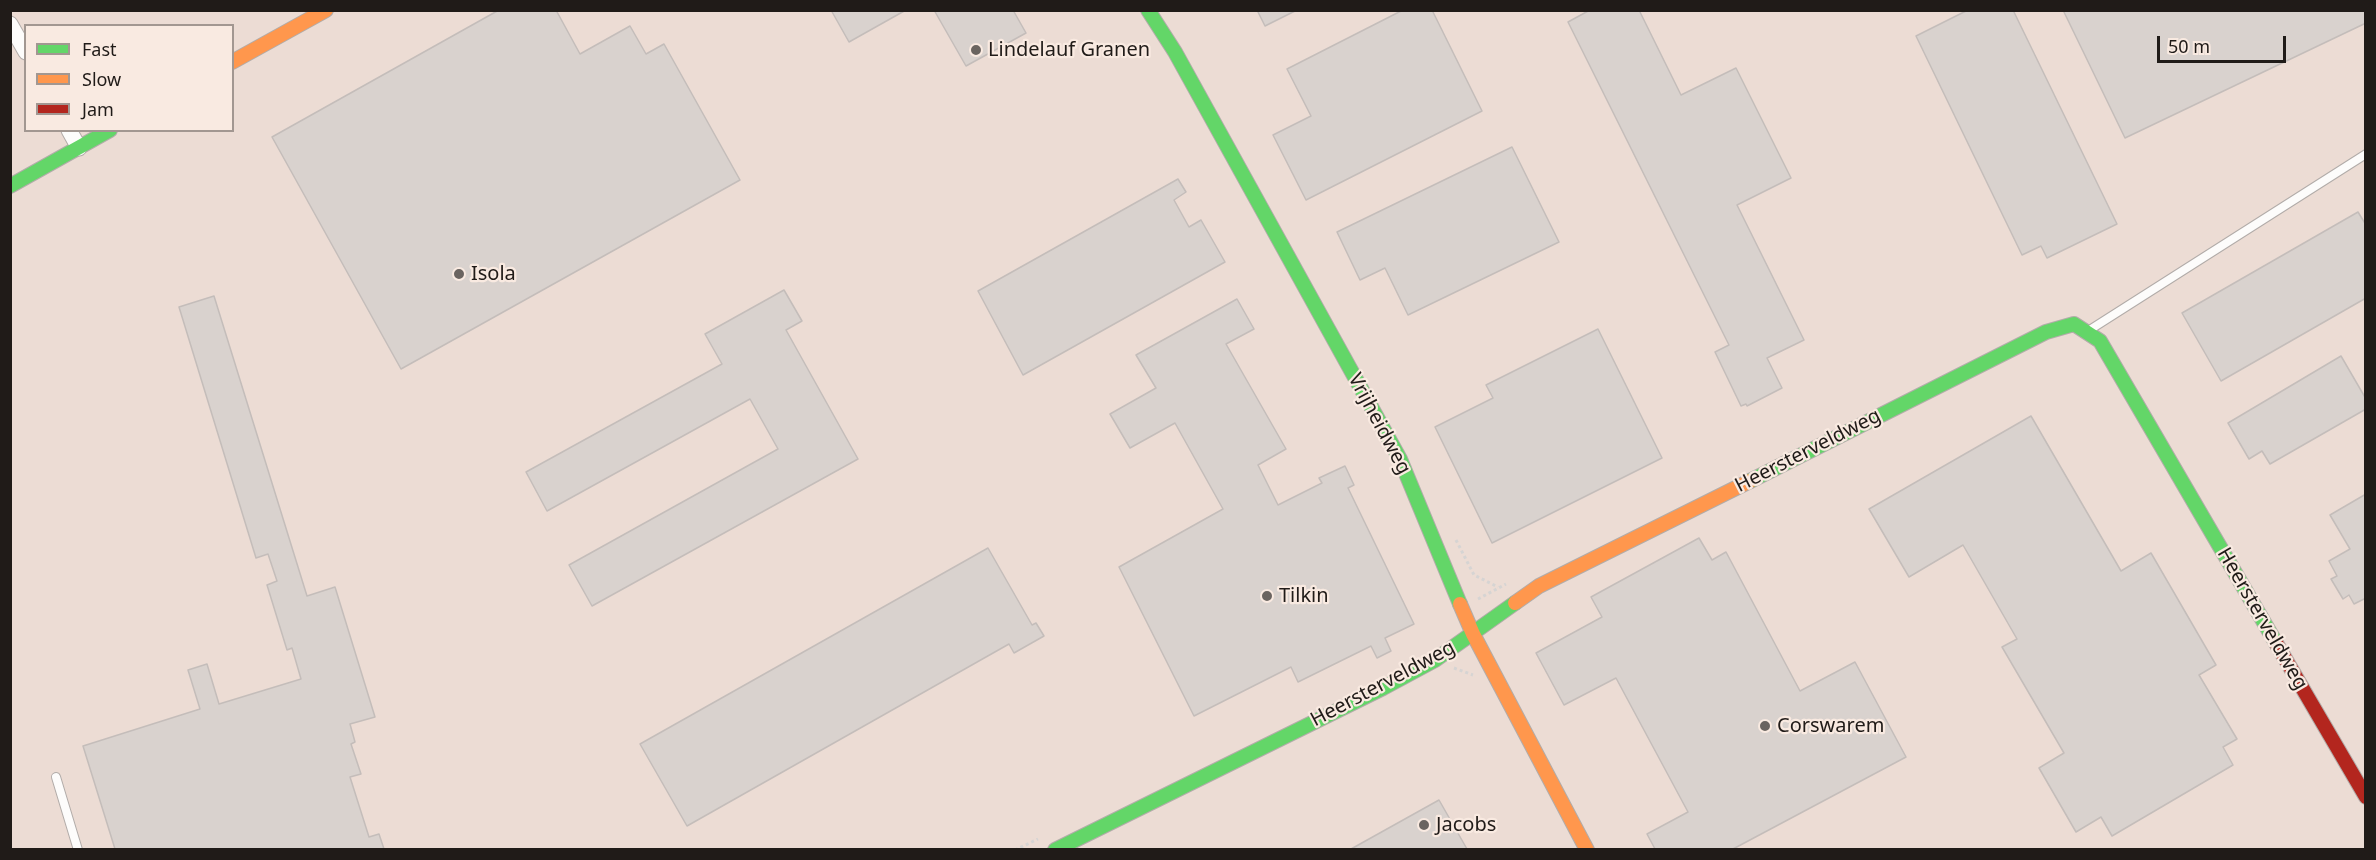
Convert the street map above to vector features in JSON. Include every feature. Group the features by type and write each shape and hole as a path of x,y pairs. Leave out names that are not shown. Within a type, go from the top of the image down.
{"street":[{"path":"234,61 326,10"},
{"name":"Vrijheidweg","path":"1148,10 1176,52 1400,459 1473,634 1587,849"},
{"path":"10,24 24,48"},
{"path":"70,132 78,148"},
{"path":"10,186 106,132"},
{"name":"Heersterveldweg","path":"1054,849 1383,688 1435,660 1539,586 2046,332 2074,324 2100,341 2366,797"}],"lane":[{"path":"2086,332 2366,154"},
{"path":"56,777 78,849"}],"shaded area":[{"path":"11,11 2365,11 2365,849 11,849"}],"building":[{"name":"Isola","path":"499,10 556,10 580,54 630,26 646,54 664,44 740,180 401,369 272,137"},
{"path":"831,10 906,10 849,42"},
{"name":"Lindelauf Granen","path":"934,10 1013,10 1026,33 966,66"},
{"path":"1257,10 1297,10 1265,26"},
{"path":"1403,10 1432,10 1482,111 1306,200 1273,135 1311,116 1287,69"},
{"path":"1590,10 1639,10 1681,95 1736,68 1791,178 1737,205 1804,340 1767,358 1782,388 1747,406 1746,404 1741,406 1715,352 1729,345 1568,22"},
{"path":"1968,10 2013,10 2117,224 2047,258 2041,246 2022,255 1916,36"},
{"path":"2063,10 2366,10 2366,23 2125,138"},
{"path":"1512,147 1559,242 1408,315 1385,268 1360,280 1337,232"},
{"path":"1178,179 1186,192 1174,200 1189,227 1201,220 1225,262 1023,375 978,291"},
{"path":"2358,212 2366,225 2366,298 2221,381 2182,313"},
{"path":"784,290 802,321 786,330 858,459 592,606 569,565 778,449 750,399 547,511 526,472 722,364 705,334"},
{"path":"214,296 307,596 335,587 375,717 350,724 355,742 351,744 361,774 350,777 369,837 379,834 384,849 115,849 83,746 200,709 188,670 207,664 219,704 301,679 292,648 287,650 267,585 277,581 268,554 256,558 179,307"},
{"name":"Tilkin","path":"1237,299 1254,329 1226,344 1286,449 1258,465 1278,505 1322,483 1319,478 1345,466 1354,485 1348,488 1414,624 1385,638 1391,651 1377,658 1371,646 1298,682 1291,667 1194,716 1119,567 1223,509 1175,423 1130,448 1110,414 1156,388 1136,355"},
{"path":"1598,329 1662,458 1492,543 1435,427 1493,398 1486,385"},
{"path":"2341,356 2366,399 2366,409 2270,464 2262,451 2249,459 2228,423"},
{"path":"2031,416 2121,571 2151,553 2216,665 2199,675 2237,739 2223,747 2233,765 2112,836 2101,817 2076,832 2039,768 2064,753 2002,647 2017,639 1963,545 1909,577 1869,509"},
{"path":"2366,494 2366,598 2354,604 2349,595 2343,599 2331,579 2337,576 2329,561 2350,549 2330,515"},
{"name":"Corswarem","path":"1699,538 1712,560 1726,552 1800,691 1855,662 1906,757 1733,849 1655,849 1647,834 1688,812 1616,678 1564,705 1536,653 1602,617 1591,597"},
{"path":"988,548 1032,625 1036,623 1044,636 1014,653 1009,644 687,826 640,744"},
{"name":"Jacobs","path":"1439,800 1467,849 1351,849"}],"traffic: fast":[{"path":"1148,10 1175,52 1400,459 1460,604"},
{"path":"10,186 106,132"},
{"path":"1750,481 2046,332 2074,324 2100,341 2276,643"},
{"path":"1055,850 1383,688 1435,660 1515,603"}],"traffic: slow":[{"path":"234,61 326,10"},
{"path":"1515,603 1539,586 1750,481"},
{"path":"1460,604 1473,634 1587,850"}],"traffic: jam":[{"path":"2276,643 2366,797"}],"place":[{"name":"Lindelauf Granen","path":"976,50"},
{"name":"Isola","path":"459,274"},
{"name":"Tilkin","path":"1267,596"},
{"name":"Corswarem","path":"1765,726"},
{"name":"Jacobs","path":"1424,825"}]}
